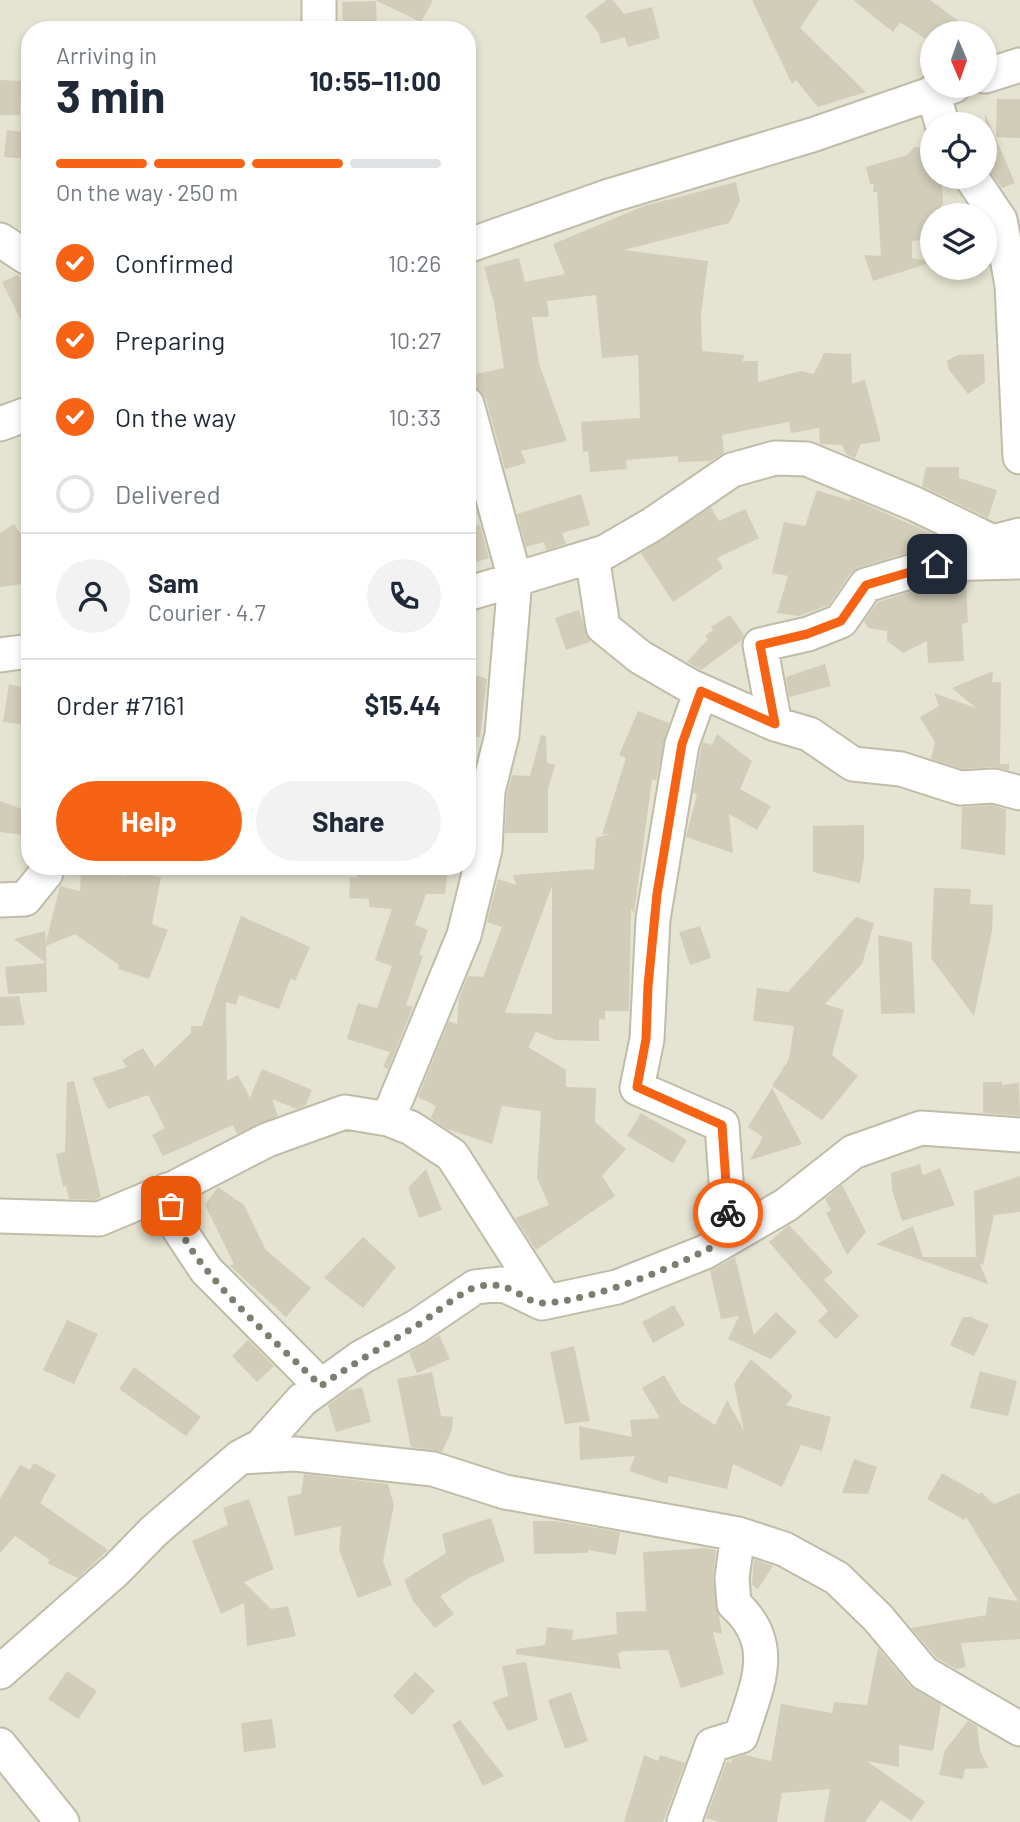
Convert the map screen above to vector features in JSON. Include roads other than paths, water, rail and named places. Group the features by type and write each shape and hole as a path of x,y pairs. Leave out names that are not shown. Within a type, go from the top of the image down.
{"street":[{"path":"318,21 319,0"},
{"path":"998,72 1020,65"},
{"path":"476,243 609,196 812,135 920,97"},
{"path":"979,189 1000,220 1012,285 1020,457"},
{"path":"0,240 21,254"},
{"path":"0,424 21,416"},
{"path":"388,1119 464,935 485,849 488,790 502,735 515,579 476,437"},
{"path":"476,591 606,552 653,524 732,470 775,458 807,458 915,504 993,542 1020,535"},
{"path":"592,556 603,627 640,657 701,691 775,724 808,734 853,764 901,769 960,788 994,786 1020,793"},
{"path":"775,724 760,645 807,634 841,621 866,585 875,582 937,564 1020,562"},
{"path":"0,656 21,652"},
{"path":"701,691 682,744 655,905 646,1039 637,1087 722,1125 730,1237"},
{"path":"0,900 25,899 44,875"},
{"path":"0,1216 99,1219 167,1190 267,1140 345,1112 388,1119 426,1135 452,1155 546,1303"},
{"path":"0,1672 240,1457 261,1446 302,1400 360,1358 416,1327 475,1287 502,1284 546,1303 617,1287 705,1252 786,1205 853,1152 921,1128 1020,1135"},
{"path":"167,1190 175,1223 206,1270 321,1386"},
{"path":"240,1457 308,1455 433,1469 505,1492 738,1534 784,1549 837,1578 878,1618 924,1673 1020,1729"},
{"path":"684,1822 712,1745 741,1736 756,1686 762,1643 751,1619 734,1604 732,1577 738,1534"},
{"path":"0,1745 62,1822"}]}
